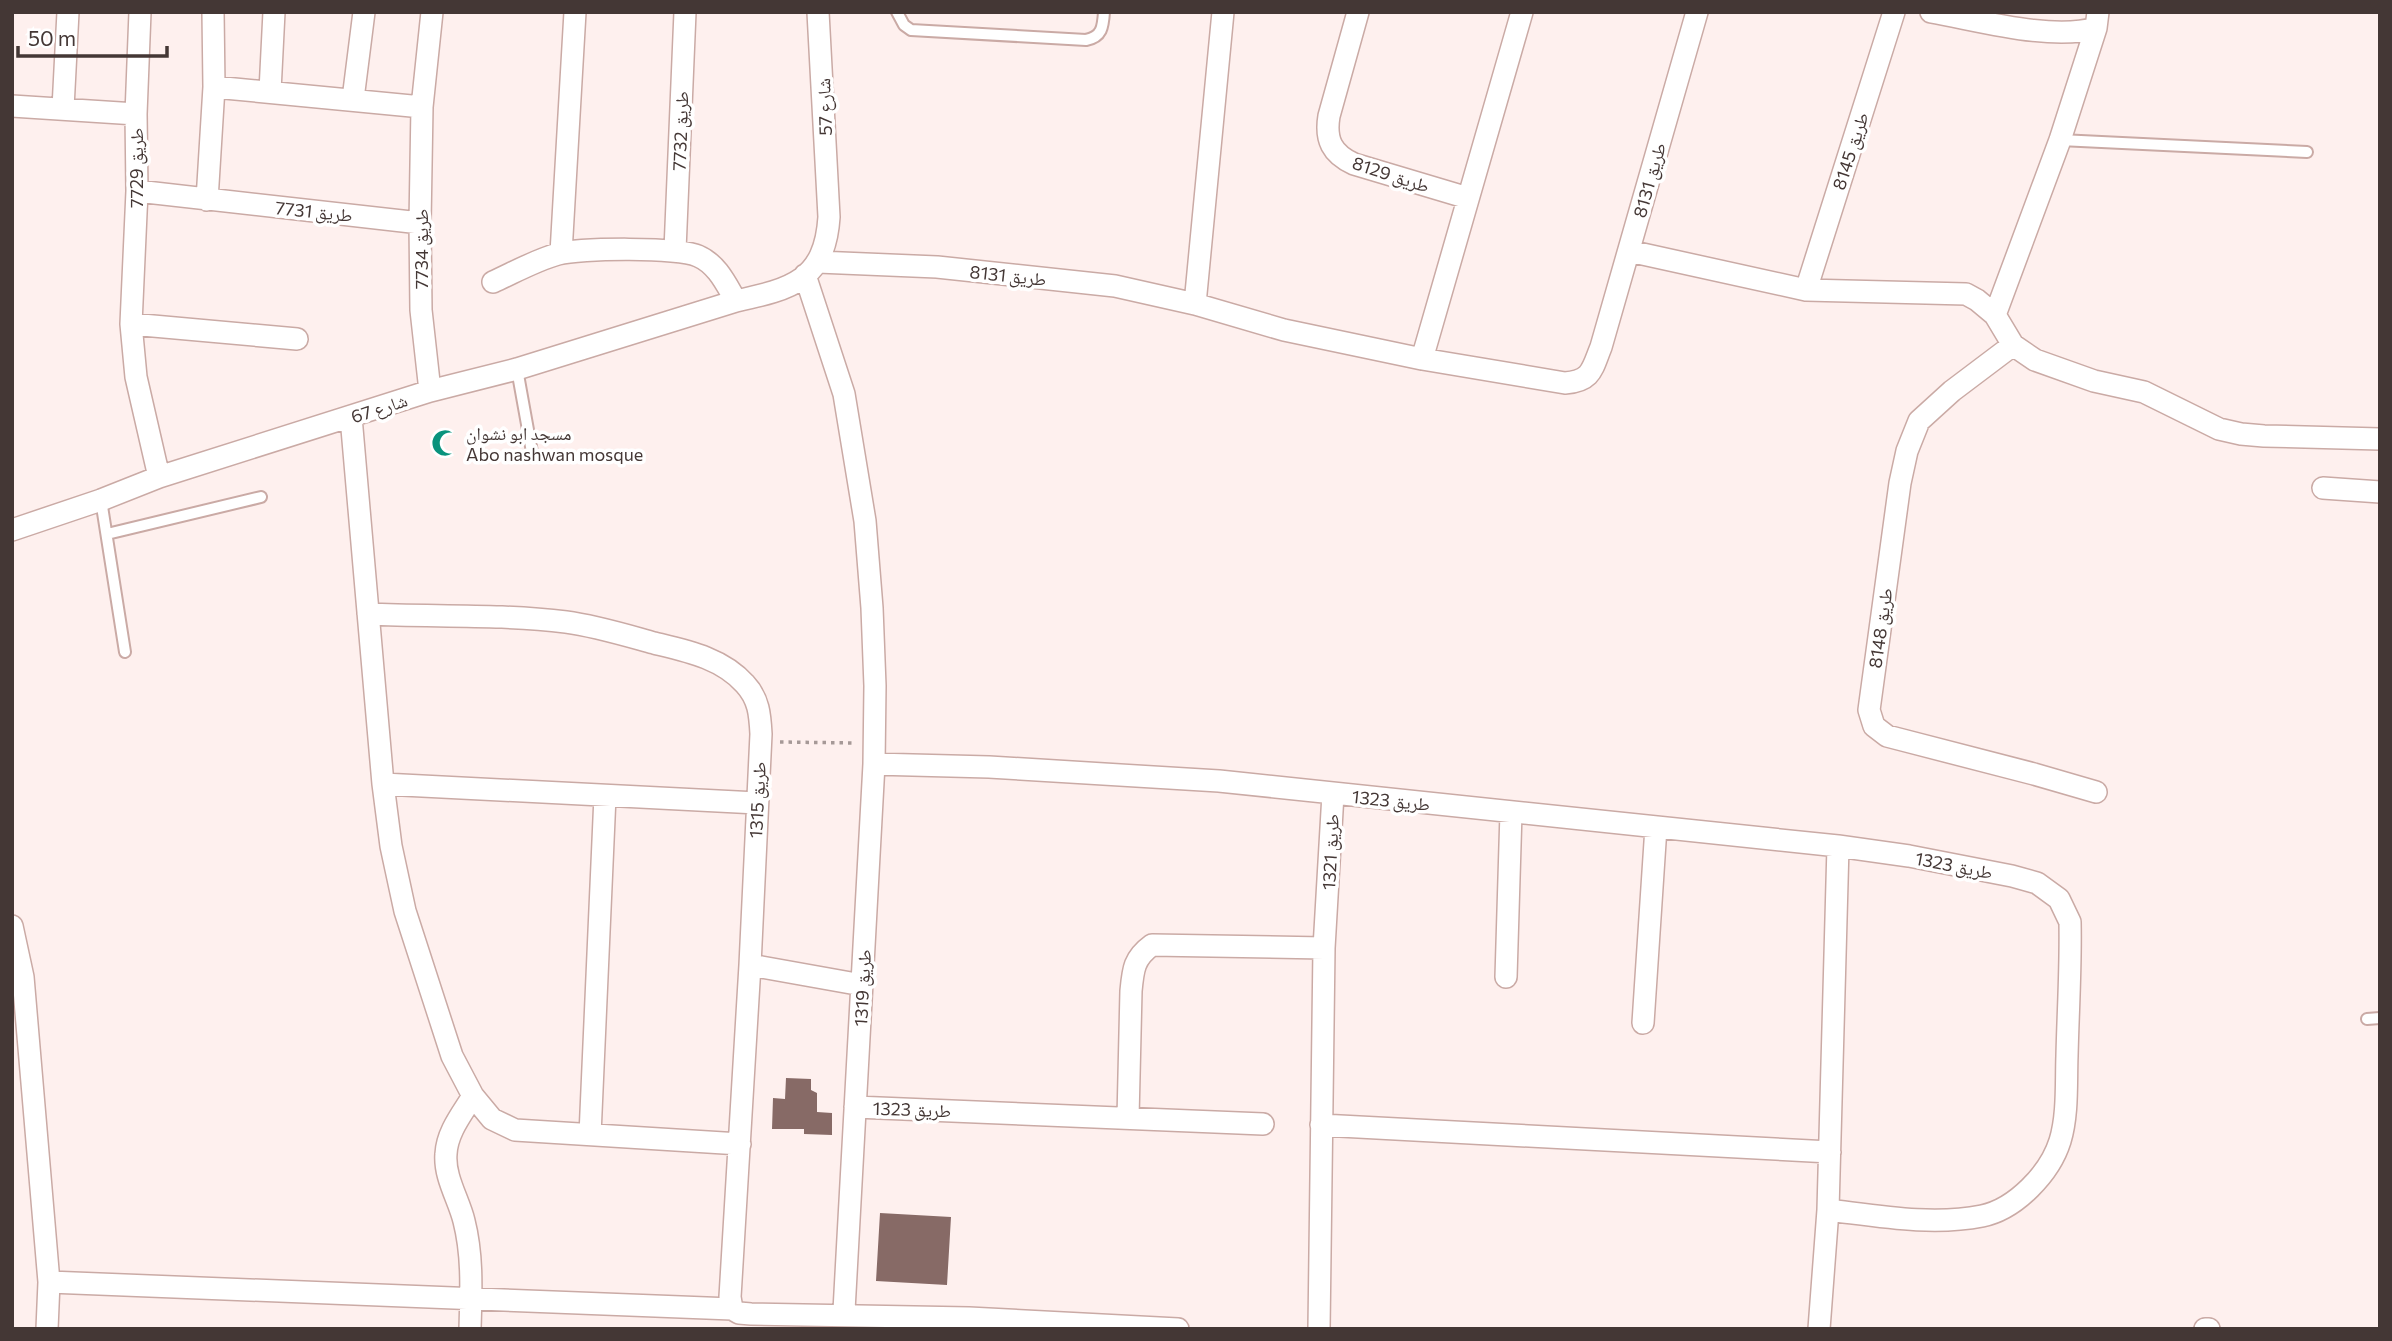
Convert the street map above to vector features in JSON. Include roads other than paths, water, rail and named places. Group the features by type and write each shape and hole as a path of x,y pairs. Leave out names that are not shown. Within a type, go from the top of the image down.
{"street":[{"path":"63,108 68,12"},
{"name":"طريق 7729","path":"140,12 136,114 137,191 131,324 136,377 159,477"},
{"path":"207,200 214,87 213,12"},
{"path":"270,91 274,12"},
{"path":"353,99 364,12"},
{"name":"طريق 7734","path":"430,391 421,310 420,222 422,107 432,12"},
{"path":"561,253 575,12"},
{"name":"طريق 7732","path":"675,250 685,12"},
{"name":"شارع 57","path":"818,12 827,201"},
{"path":"1195,304 1223,12"},
{"name":"طريق 8129","path":"1358,12 1329,116 1326,132 1331,146 1340,158 1354,164 1468,198"},
{"path":"1422,359 1522,12"},
{"name":"طريق 8131","path":"812,269 875,263 937,267 1127,288 1195,304 1274,328 1422,359 1565,383 1584,380 1592,370 1601,347 1697,12"},
{"name":"طريق 8145","path":"1806,290 1894,12"},
{"path":"1931,12 2051,32 2082,32 2097,20"},
{"path":"1995,315 2060,140 2097,20"},
{"path":"214,87 422,107"},
{"path":"12,106 136,114"},
{"name":"طريق 7731","path":"137,191 420,222"},
{"path":"812,269 828,232 827,201"},
{"name":"شارع 67","path":"742,300 782,281 807,258 817,237 827,201"},
{"path":"493,282 561,253 585,250 675,250 688,252 710,264 742,300"},
{"path":"1629,250 1806,290 1966,295 1977,300 1995,315 2013,345 2035,360 2094,381 2144,392 2219,429 2264,436 2380,439"},
{"name":"شارع 67","path":"12,530 102,500 159,477 430,391 517,369 742,300 780,291 812,269"},
{"name":"طريق 1319","path":"812,269 844,394 865,521 872,608 875,754 843,1323"},
{"path":"131,324 297,339"},
{"name":"طريق 8148","path":"2013,345 1952,391 1919,421 1907,451 1899,483 1869,710 1874,726 1887,736 2096,792"},
{"path":"351,417 383,784 391,846 405,911 452,1056 473,1096 492,1119 515,1130 740,1144"},
{"path":"2323,488 2380,492"},
{"name":"طريق 1315","path":"368,614 499,617 569,623 705,656 727,668 746,685 759,707 760,741 750,965 730,1297 732,1308"},
{"name":"طريق 1321","path":"875,754 1219,781 1333,794 1324,948 1319,1329"},
{"path":"383,784 757,803"},
{"name":"طريق 1323","path":"1333,794 1838,846 1909,856 2037,883 2059,899 2070,922 2065,1106 2060,1142 2043,1174 2018,1200 1985,1215 1949,1220 1828,1210"},
{"path":"590,1135 604,796"},
{"path":"1506,977 1511,812"},
{"path":"1643,1023 1656,827"},
{"path":"1819,1329 1828,1210 1838,846"},
{"path":"12,926 23,977 49,1282 47,1329"},
{"path":"1128,1118 1131,990 1133,970 1140,954 1152,945 1324,948"},
{"path":"750,965 862,985"},
{"path":"470,1329 470,1254 446,1155 453,1127 473,1096"},
{"name":"طريق 1323","path":"855,1107 1263,1124"},
{"path":"1321,1125 1830,1152"},
{"path":"49,1282 732,1308 739,1314 843,1323 968,1323 1178,1329"}],"lane":[{"path":"897,12 904,25 911,30 1086,40 1099,34 1103,28 1104,12"},
{"path":"2060,140 2307,152"},
{"path":"517,369 532,452"},
{"path":"107,534 261,497"},
{"path":"102,500 125,652"},
{"path":"2367,1019 2380,1018"}],"place":[{"name":"مسجد ابو نشوان Abo nashwan mosque","path":"445,443"}]}
